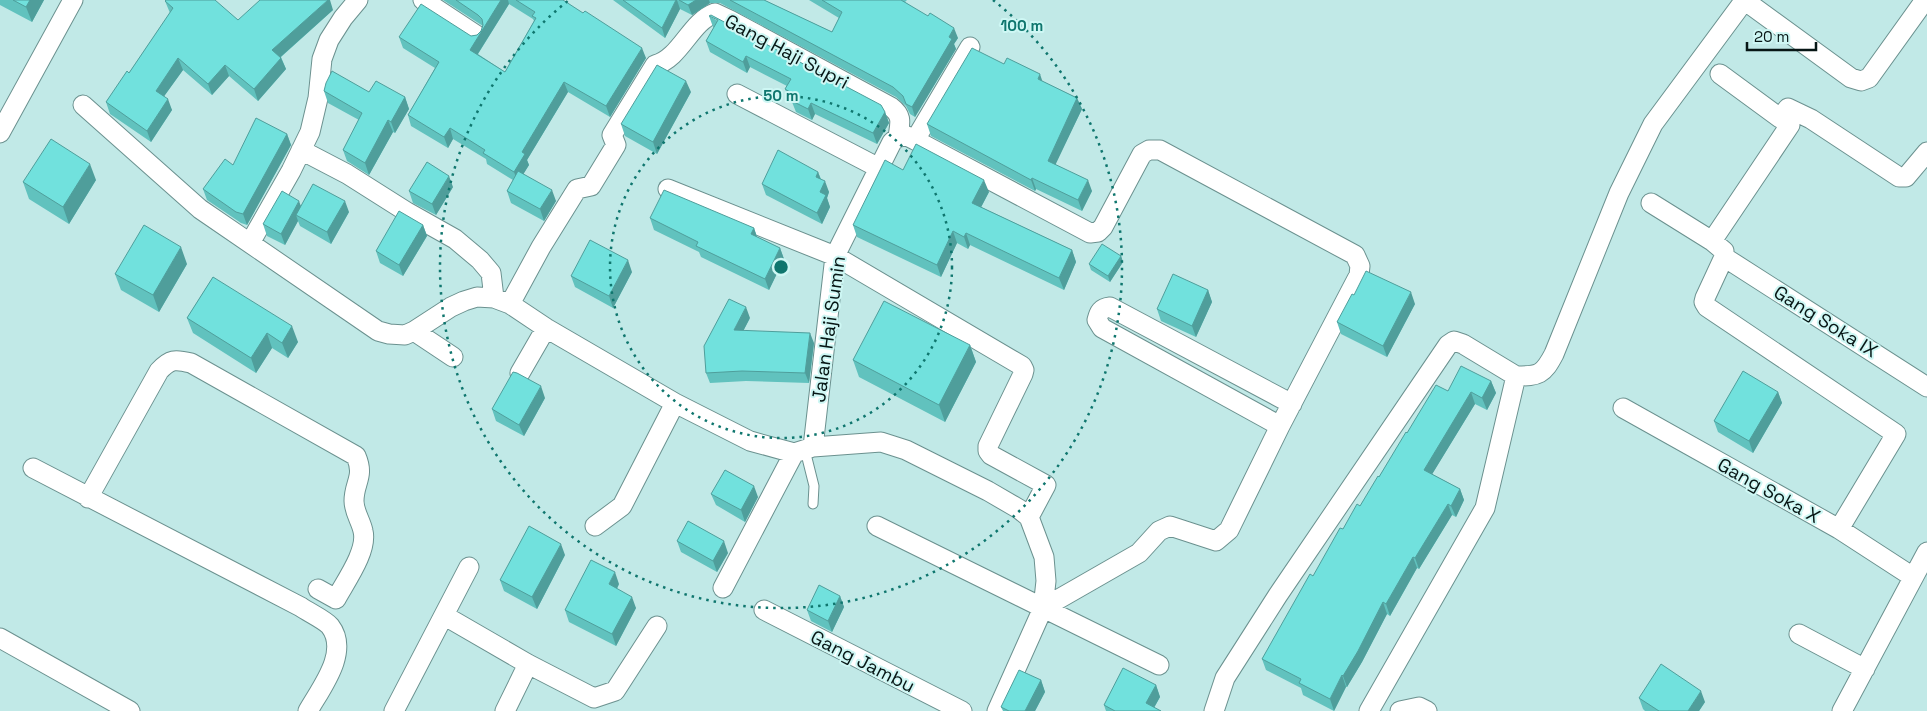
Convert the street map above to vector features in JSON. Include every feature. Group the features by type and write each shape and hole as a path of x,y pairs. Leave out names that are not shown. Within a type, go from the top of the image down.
{"street":[{"path":"0,134 73,0"},
{"path":"250,243 310,132 318,98 322,60 329,40 343,18 358,0"},
{"path":"422,0 476,35"},
{"path":"1215,711 1225,678 1289,579 1448,344 1454,341 1463,344 1516,376 1535,376 1546,368 1554,354 1619,193 1653,124 1744,0 1851,78 1861,81 1869,78 1925,0"},
{"name":"Gang Haji Supri","path":"502,301 541,247 576,189 591,186 616,145 612,135 655,65 666,59 705,16 715,13 730,20 891,107 898,112 906,138"},
{"name":"Jalan Haji Sumin","path":"804,450 835,256 892,142 906,138 970,47"},
{"path":"1712,241 1790,125 1720,74"},
{"path":"737,94 879,168"},
{"path":"83,105 200,209 378,330 389,334 405,335 464,301 477,297 502,301 675,403 750,441 804,450 881,442 906,450 963,479 995,496 1029,518 1044,557 1046,581 1043,608 997,711"},
{"path":"1780,118 1788,108 1797,112 1899,177 1906,177 1927,152"},
{"path":"906,138 1090,233 1098,232 1103,227 1137,160 1142,154 1149,150 1160,150 1355,255 1360,266 1359,275 1280,426 1229,530 1224,536 1216,541 1170,526 1159,531 1140,553 1043,608"},
{"path":"301,150 348,174 455,239 480,260 491,273 502,301"},
{"path":"668,189 835,256 1022,366 1023,374 988,446 988,451 991,455 1046,485 1029,518"},
{"name":"Gang Soka IX","path":"1651,203 1712,241 1724,251 1724,256 1927,387"},
{"path":"1724,256 1705,298 1704,302 1707,307 1896,434 1839,529"},
{"path":"1280,426 1102,328 1097,320 1099,312 1104,308 1110,307 1292,404"},
{"path":"520,373 546,328"},
{"path":"414,331 453,357"},
{"path":"88,498 159,371 166,363 178,360 191,363 356,456 360,466 354,500 356,512 364,532 360,556 336,599 318,590"},
{"path":"1369,711 1485,508 1516,376"},
{"path":"595,526 622,506 675,403"},
{"name":"Gang Soka X","path":"1623,408 1839,529 1913,577"},
{"path":"723,588 804,450"},
{"path":"33,468 300,607 330,626 337,644 335,661 308,711"},
{"path":"877,526 1159,665"},
{"path":"1842,711 1927,552"},
{"path":"394,711 469,567"},
{"name":"Gang Jambu","path":"764,610 962,711"},
{"path":"445,616 528,664 594,698 615,691 657,626"},
{"path":"1799,634 1865,669"},
{"path":"0,638 130,711"},
{"path":"505,711 528,664"},
{"path":"1400,711 1419,706 1427,711"}],"lane":[{"path":"804,450 814,486 813,504"}],"building":[{"path":"13,0 30,0 26,7"},
{"path":"166,0 215,0 238,20 260,0 328,0 272,50 281,58 254,89 225,65 208,84 178,58 156,91 168,99 147,131 106,102 127,71 129,73 173,8"},
{"path":"456,0 501,0 470,50 505,72 536,18 532,16 535,12 516,0 563,0 583,13 585,11 642,48 606,106 564,82 522,152 525,154 514,172 483,153 485,150 450,128 444,137 408,115 439,62 399,37 421,4 471,36 477,35 483,25 482,19"},
{"path":"623,0 676,0 662,28"},
{"path":"679,0 696,0 688,5"},
{"path":"730,0 764,0 832,32 842,12 822,0 901,0 928,16 930,13 954,28 949,37 952,39 912,107 906,104 903,96 893,87"},
{"path":"711,15 881,105 885,112 873,133 811,103 808,109 792,101 795,95 785,89 791,79 746,56 743,62 706,41 718,20 709,16"},
{"path":"972,48 1004,64 1007,58 1040,74 1038,79 1077,98 1048,161 1088,180 1078,200 1032,178 1031,180 927,124"},
{"path":"657,65 686,81 653,142 621,124"},
{"path":"332,71 369,92 376,81 405,97 391,122 388,120 365,163 343,150 362,113 324,91"},
{"path":"256,118 287,134 243,214 236,212 203,189 225,159 233,165"},
{"path":"51,139 90,164 63,207 23,182"},
{"path":"916,144 984,180 972,203 1072,250 1059,278 966,233 964,237 953,231 937,265 853,225 885,160 903,170"},
{"path":"778,150 818,172 816,177 825,181 820,192 826,195 817,213 762,184"},
{"path":"427,162 449,176 432,204 409,191"},
{"path":"518,171 552,190 540,209 507,191"},
{"path":"313,184 345,201 327,232 296,215"},
{"path":"664,190 754,228 751,234 780,248 765,279 696,246 698,242 650,218"},
{"path":"282,191 299,201 281,234 263,224"},
{"path":"399,211 423,225 399,265 376,251"},
{"path":"144,225 181,247 153,295 115,274"},
{"path":"590,240 628,260 609,296 571,276"},
{"path":"1102,244 1121,256 1108,276 1089,264"},
{"path":"1366,271 1411,292 1383,346 1337,322"},
{"path":"1173,274 1208,290 1192,326 1157,309"},
{"path":"213,277 292,326 282,343 267,333 251,358 187,318"},
{"path":"729,299 746,307 734,330 810,333 805,373 742,371 706,373 704,346"},
{"path":"884,301 970,345 939,405 853,360"},
{"path":"1461,366 1491,381 1482,398 1471,392 1424,470 1460,489 1451,506 1448,504 1415,558 1413,557 1386,604 1383,602 1358,651 1342,675 1330,699 1299,683 1301,679 1262,659 1310,574 1313,576 1340,528 1343,529 1357,504 1360,506 1436,385 1448,391"},
{"path":"1743,371 1778,392 1749,441 1714,421"},
{"path":"513,372 541,386 519,425 492,409"},
{"path":"725,470 754,486 741,510 711,494"},
{"path":"688,521 724,541 713,561 677,541"},
{"path":"529,526 561,544 532,597 500,580"},
{"path":"591,560 615,572 609,584 632,597 612,634 565,610"},
{"path":"819,585 840,596 828,621 807,610"},
{"path":"1661,664 1701,691 1688,711 1659,711 1639,698"},
{"path":"1123,668 1156,685 1146,703 1161,711 1115,711 1104,705"},
{"path":"1019,670 1041,680 1025,711 1009,711 1001,707"}]}
